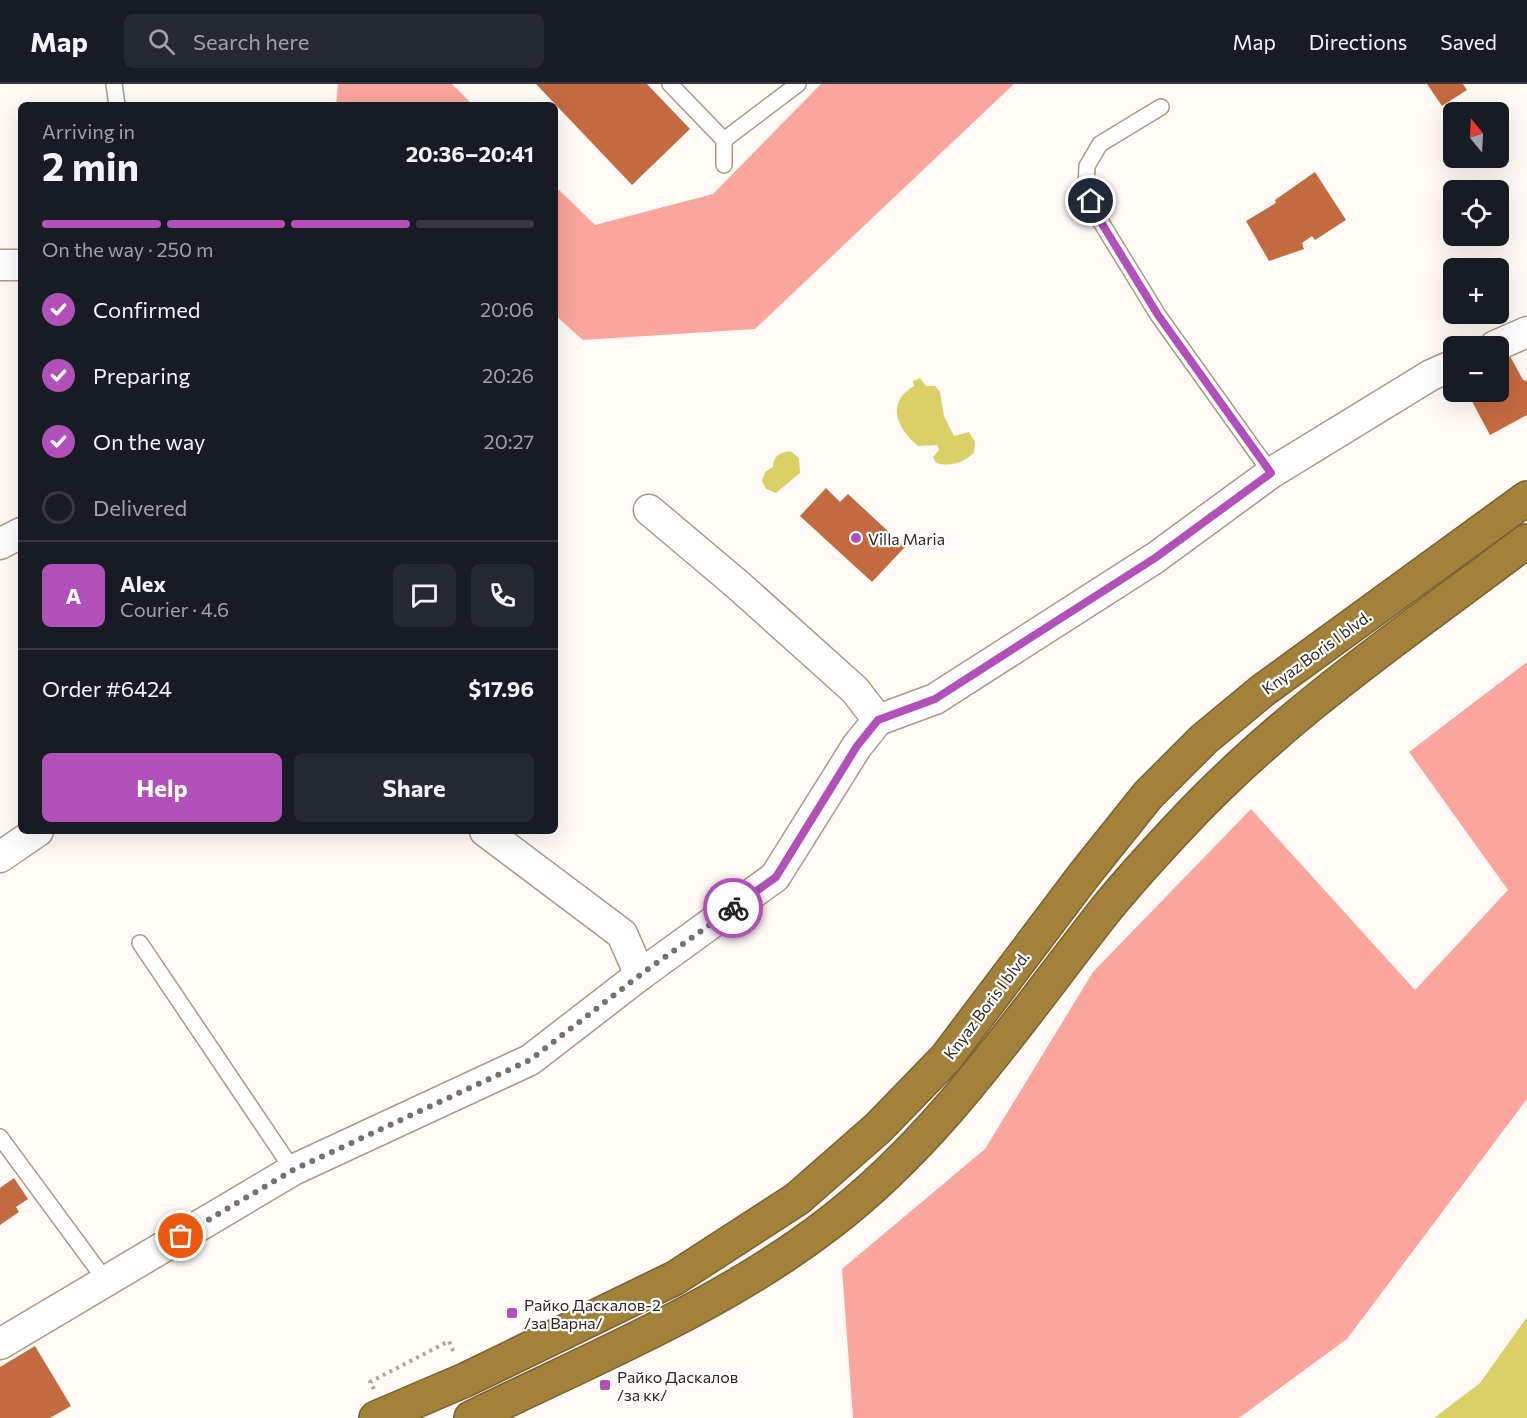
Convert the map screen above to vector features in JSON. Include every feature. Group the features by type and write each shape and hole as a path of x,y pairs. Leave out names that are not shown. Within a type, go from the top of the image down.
{"highway":[{"name":"Knyaz Boris I blvd.","path":"376,1418 465,1380 675,1278 797,1199 878,1128 946,1058 1148,795 1204,739 1271,685 1527,498"},
{"path":"471,1418 679,1317 753,1275 827,1225 885,1174 953,1104 1101,915 1179,826 1246,759 1337,684 1527,541"}],"street":[{"path":"0,265 18,264"},
{"path":"1509,340 1527,332"},
{"path":"0,1344 293,1170 530,1060 640,975 776,877 857,746 878,720 935,699 1155,558 1271,473 1443,370"},
{"path":"649,510 738,585 855,690 878,720"},
{"path":"0,544 18,535"},
{"path":"0,857 34,834"},
{"path":"489,834 622,934 640,975"}],"lane":[{"path":"114,84 117,102"},
{"path":"670,84 724,140 724,165"},
{"path":"724,140 798,84"},
{"path":"1161,107 1100,144 1087,166 1086,188 1096,214 1158,315 1271,473"},
{"path":"140,943 293,1170"},
{"path":"0,1137 106,1281"}],"path":[{"path":"370,1382 449,1341"}],"shaded area":[{"path":"338,84 452,84 470,102 336,102"},
{"path":"821,84 1014,84 755,329 583,340 558,318 558,189 595,225 713,194"},
{"path":"920,378 926,386 935,386 940,392 944,416 954,436 969,432 975,442 974,453 961,462 947,465 936,463 933,457 939,450 937,445 918,446 900,424 897,416 899,400 914,386 913,381"},
{"path":"790,451 799,458 800,473 776,493 766,489 762,481 765,472 773,467 778,455"},
{"path":"1527,662 1527,1099 1347,1339 1239,1418 853,1418 842,1269 985,1149 1093,972 1251,809 1415,990 1508,890 1409,752"},
{"path":"1527,1317 1527,1418 1434,1418 1480,1383"}],"building":[{"path":"536,84 647,84 690,129 632,185 558,107 558,102 553,102"},
{"path":"1427,84 1463,84 1467,90 1448,102 1443,102 1442,106"},
{"path":"1315,172 1346,220 1315,240 1312,236 1302,243 1304,249 1269,261 1246,221 1276,203 1275,200"},
{"path":"1509,356 1523,380 1527,381 1527,415 1490,435 1472,402 1509,402"},
{"path":"826,488 840,502 848,494 905,547 872,582 800,516"},
{"path":"14,1178 28,1199 16,1207 19,1212 0,1225 0,1188"},
{"path":"35,1346 71,1406 50,1418 0,1418 0,1367"}],"way so far":[{"path":"181,1236 293,1170 530,1060 640,975 733,908"}],"place":[{"name":"Villa Maria","path":"856,538"},
{"name":"Райко Даскалов-2 /за Варна/","path":"512,1313"},
{"name":"Райко Даскалов /за кк/","path":"605,1385"}],"route":[{"path":"733,908 776,877 857,746 878,720 935,699 1155,558 1271,473 1158,315 1096,214 1091,201"}]}
